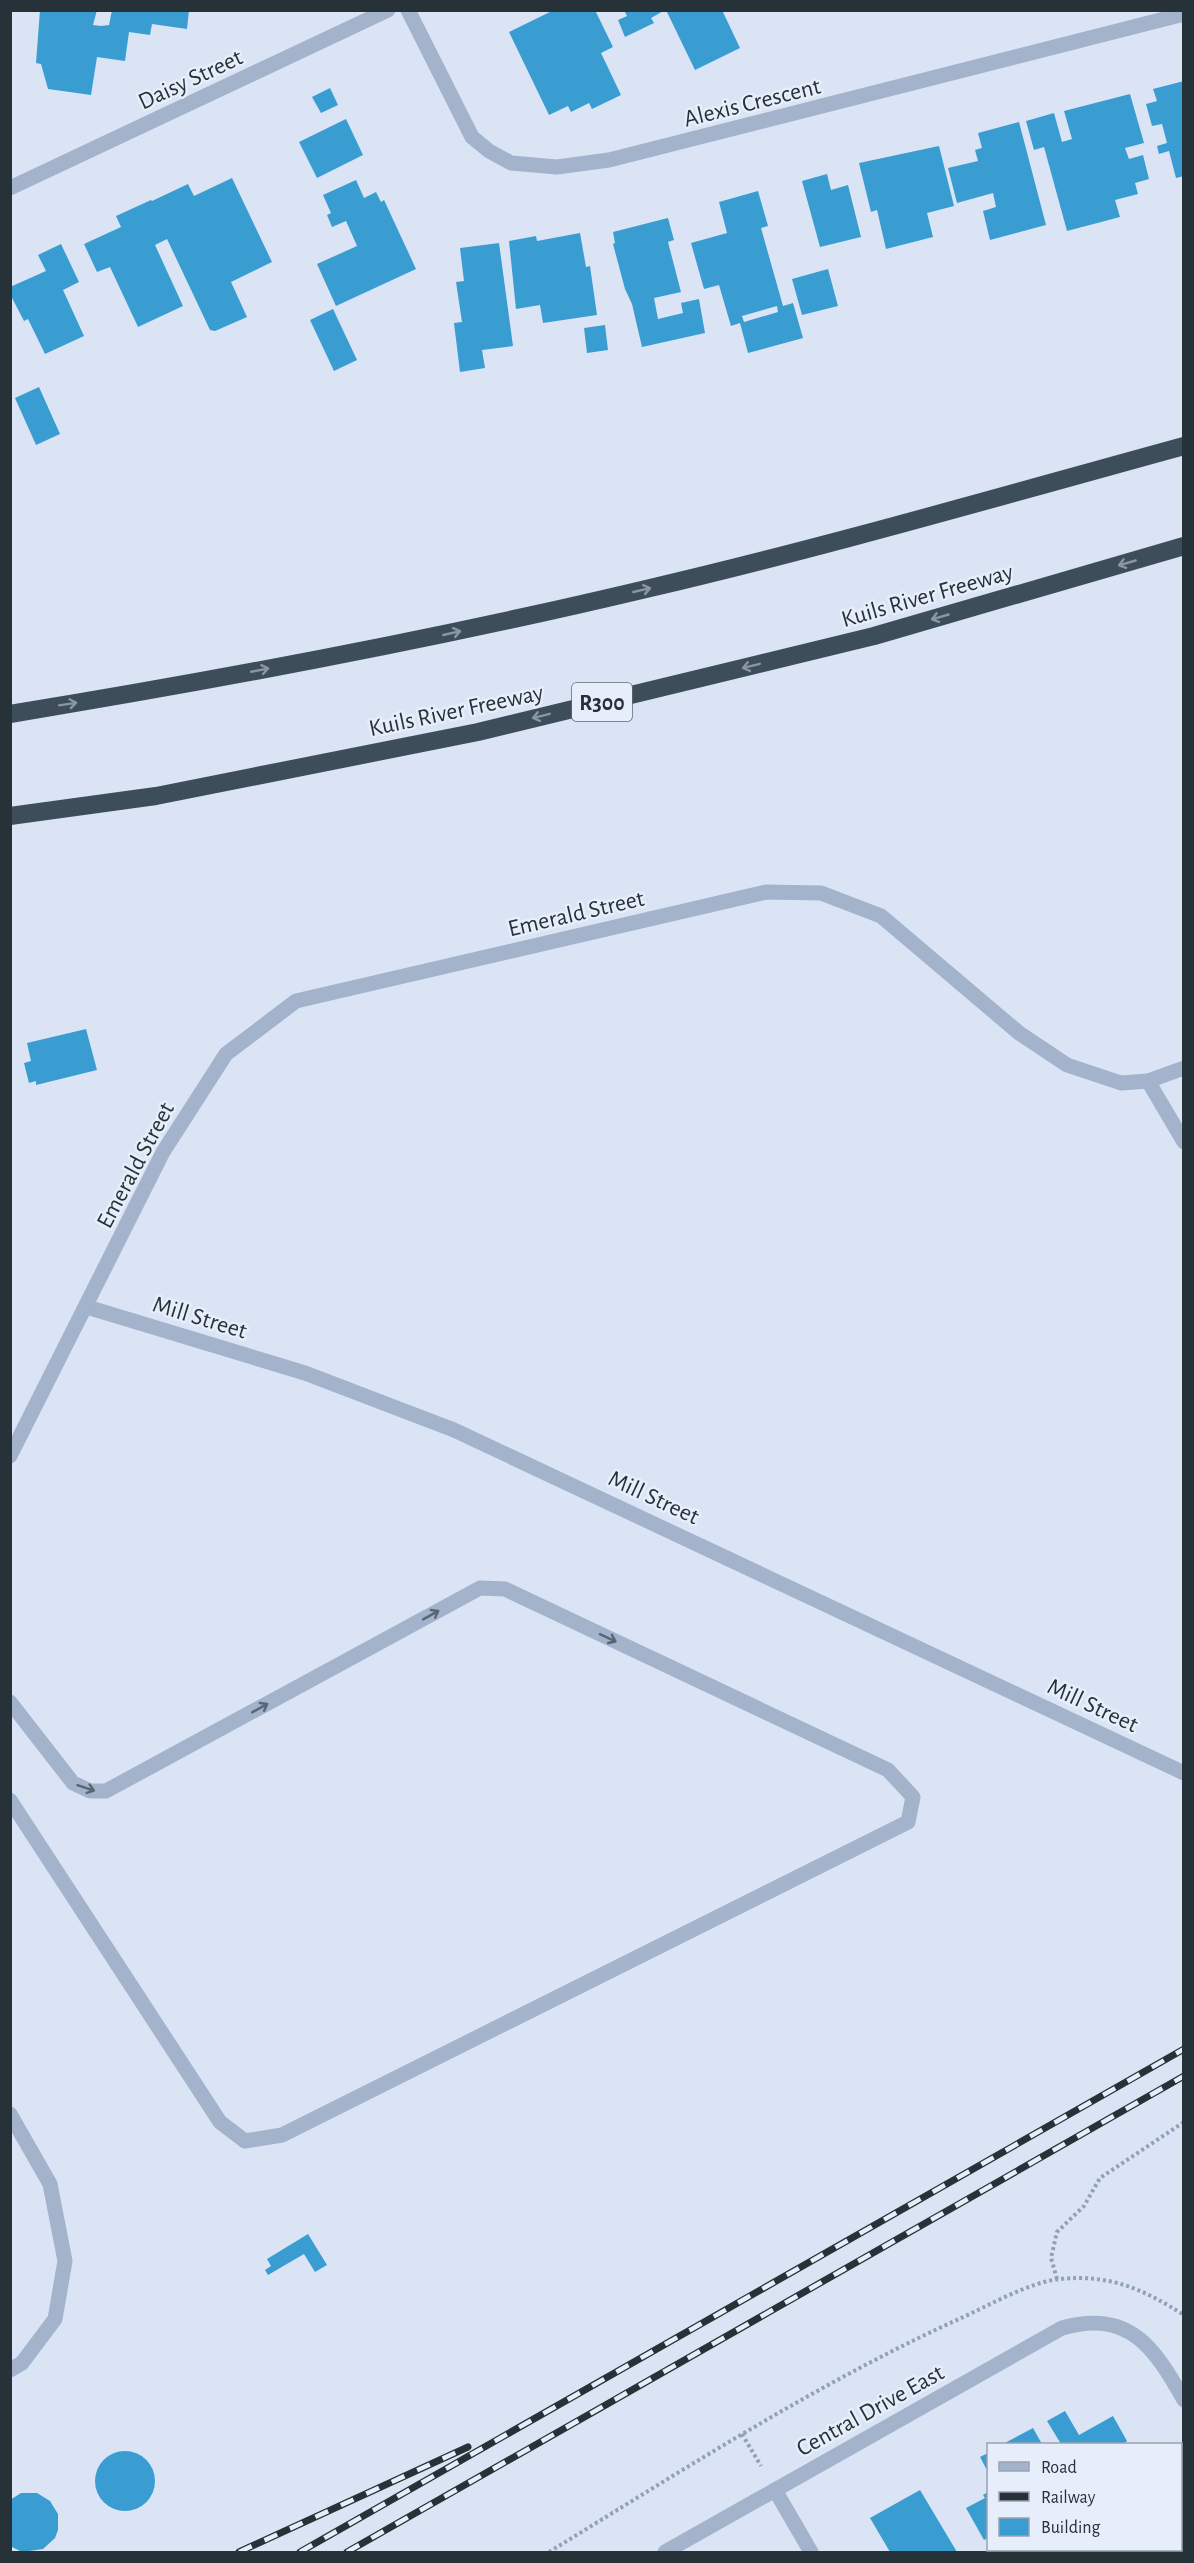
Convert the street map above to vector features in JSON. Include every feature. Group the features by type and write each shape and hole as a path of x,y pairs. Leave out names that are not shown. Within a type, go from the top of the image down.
{"highway":[{"path":"10,714 144,692 436,636 635,592 863,535 1184,446"},
{"name":"Kuils River Freeway","path":"10,816 156,796 478,732 874,636 1184,546"}],"street":[{"name":"Daisy Street","path":"10,188 388,10"},
{"name":"Alexis Crescent","path":"408,10 472,137 489,151 511,163 557,167 609,160 724,133 1184,15"},
{"name":"Emerald Street","path":"10,1456 163,1152 226,1053 296,1001 766,892 821,893 881,916 1019,1033 1067,1065 1121,1083 1149,1081 1184,1068"},
{"path":"1149,1081 1184,1142"},
{"name":"Mill Street","path":"87,1307 305,1373 454,1430 1184,1773"},
{"path":"10,1702 73,1783 90,1791 106,1791 480,1588 492,1587 505,1589 888,1770 913,1797 908,1822 282,2135 245,2141 220,2122 10,1800"},
{"path":"10,2114 50,2184 66,2261 56,2319 22,2364 10,2370"},
{"name":"Central Drive East","path":"665,2553 1055,2332 1076,2324 1102,2323 1118,2326 1148,2345 1163,2363 1184,2400"},
{"path":"775,2490 811,2553"}],"path":[{"path":"1057,2279 1052,2258 1057,2232 1084,2206 1100,2178 1184,2122"},
{"path":"549,2553 788,2406 926,2334 1016,2293 1057,2279 1099,2277 1153,2295 1184,2315"},
{"path":"742,2434 775,2490"}],"building":[{"path":"40,10 97,10 93,25 101,26 109,25 112,10 189,10 187,29 152,24 150,35 129,32 125,61 97,57 91,95 48,89 41,64 36,63"},
{"path":"554,10 595,10 613,47 601,53 621,95 592,109 589,103 571,112 568,106 549,115 509,32"},
{"path":"624,10 665,10 651,18 654,23 625,37 618,20 627,16"},
{"path":"666,10 722,10 740,48 695,70"},
{"path":"1184,81 1184,176 1176,178 1169,151 1159,154 1157,146 1167,143 1162,124 1152,126 1146,104 1157,101 1153,89"},
{"path":"330,88 338,105 321,113 312,97"},
{"path":"1130,94 1144,143 1125,148 1129,159 1143,155 1149,179 1135,183 1138,194 1115,200 1120,217 1067,231 1044,147 1034,150 1026,121 1054,113 1062,142 1072,139 1064,111"},
{"path":"346,119 363,155 317,178 299,142"},
{"path":"1019,122 1046,225 990,240 983,211 996,207 993,193 957,203 948,168 978,161 975,150 982,148 978,133"},
{"path":"939,146 954,206 927,213 933,237 886,249 877,210 871,212 859,163"},
{"path":"827,174 831,190 848,185 861,237 820,247 802,181"},
{"path":"232,178 272,262 231,282 247,317 215,331 210,330 167,239 155,245 183,306 138,327 110,267 97,272 84,244 121,227 116,216 151,200 188,184 194,196"},
{"path":"356,180 364,198 376,192 381,202 384,200 416,269 336,306 317,264 357,246 346,221 332,227 327,215 331,213 323,195"},
{"path":"758,191 768,226 761,228 783,306 793,303 803,338 748,353 740,323 731,326 719,285 704,289 691,243 727,233 719,202","holes":["777,306 778,312 744,322 742,316"]},
{"path":"668,218 674,240 668,242 681,292 654,298 658,319 683,313 681,303 699,299 705,333 642,347 632,304 625,289 613,244 615,243 613,232"},
{"path":"580,233 586,267 590,266 597,315 543,323 540,305 516,309 509,241 536,236 537,241"},
{"path":"499,243 513,346 482,350 485,368 460,372 454,323 462,322 456,282 464,281 460,248"},
{"path":"61,244 79,282 63,290 84,336 45,354 28,319 24,321 10,294 10,287 46,271 38,255"},
{"path":"828,269 838,306 802,315 792,279"},
{"path":"333,309 357,360 334,371 310,320"},
{"path":"605,325 608,350 587,353 584,328"},
{"path":"39,387 60,434 36,445 15,398"},
{"path":"86,1029 97,1070 36,1085 36,1081 29,1083 24,1063 31,1061 27,1043"},
{"path":"308,2234 327,2265 315,2272 304,2254 268,2275 265,2270 271,2266 267,2259"},
{"path":"1065,2411 1079,2435 1113,2416 1127,2441 1125,2443 1060,2443 1047,2421"},
{"path":"1033,2428 1041,2443 1005,2443"},
{"path":"125,2451 146,2460 155,2481 146,2502 125,2511 104,2502 95,2481 104,2460"},
{"path":"987,2454 987,2470 980,2457"},
{"path":"920,2490 957,2552 890,2552 870,2518"},
{"path":"21,2493 37,2493 50,2501 58,2514 58,2530 55,2538 43,2549 22,2552 10,2546 10,2500"},
{"path":"987,2493 987,2538 984,2540 966,2508 985,2498 983,2495"},
{"path":"1182,2532 1184,2534 1184,2552 1128,2552 1182,2551"}],"railway":[{"path":"300,2552 1184,2049"},
{"path":"347,2552 1184,2076"},
{"path":"239,2552 468,2447"}]}
